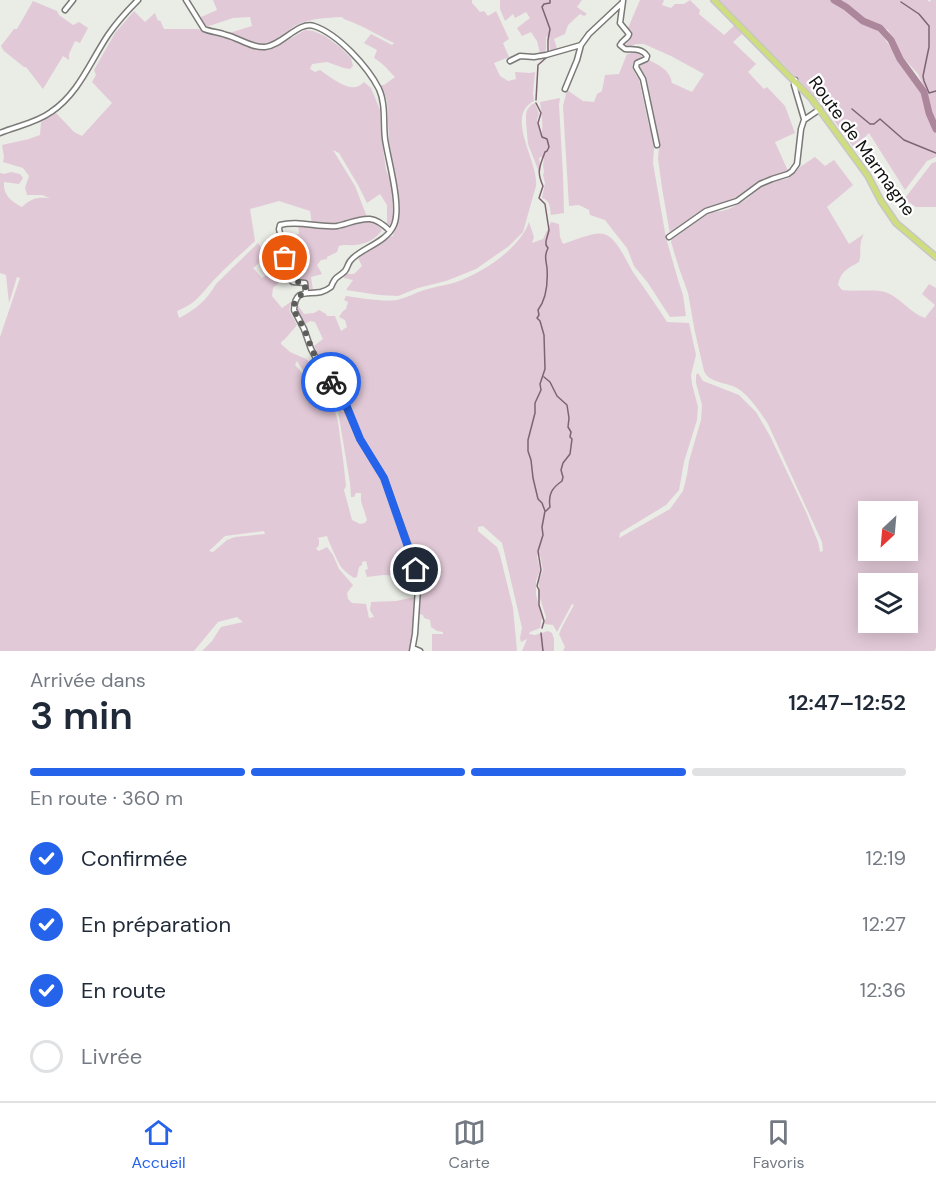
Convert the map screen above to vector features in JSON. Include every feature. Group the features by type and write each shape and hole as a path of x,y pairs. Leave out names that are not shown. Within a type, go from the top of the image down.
{"main road":[{"name":"Route de Marmagne","path":"714,0 795,80 820,109 868,176 896,223 936,257"}],"street":[{"path":"65,10 73,0"},
{"path":"0,133 33,122 64,103 79,85 117,22 138,0"},
{"path":"186,0 204,29 259,47 280,41 305,25 314,26 328,33 350,50 382,95 386,141 396,201 395,223 390,231 375,244 352,259 345,271 334,280 330,287 319,293 306,292 296,299 293,306 318,363 345,402 360,439 384,478 417,575 418,595 412,650 420,651"},
{"path":"565,89 581,45 589,34 624,1"},
{"path":"624,1 620,23 628,34 620,45 625,49 642,51 647,56 646,59 637,63 636,67 643,79 657,145"},
{"path":"510,61 520,56 534,57 581,45"},
{"path":"669,237 706,211 737,201 760,184 792,171 797,164 804,120 794,85 795,80"},
{"path":"804,120 820,109"},
{"path":"306,292 304,283 293,282 286,276 280,225 296,223 336,226 369,219 380,222 390,231"}],"shaded area":[{"path":"213,0 472,0 480,12 484,11 488,16 496,11 509,39 503,43 509,57 494,63 500,76 508,81 516,79 515,72 535,72 534,101 526,108 522,117 522,128 536,176 536,186 523,232 509,246 476,269 446,281 398,296 346,290 353,280 344,278 345,274 354,274 362,266 358,258 388,237 393,236 398,222 399,199 389,142 387,101 380,85 384,85 395,77 374,58 377,50 364,43 371,34 392,45 394,43 342,17 307,21 296,25 271,43 253,43 229,33 252,26 250,17 233,18 206,27 203,25 201,17 217,10"},
{"path":"500,0 582,0 577,7 587,14 584,16 580,14 568,25 565,34 554,39 557,49 550,51 549,36 546,37 545,52 540,53 537,41 531,32 522,36 517,28 530,18 526,12 515,18 513,14 505,21 500,9"},
{"path":"640,0 664,0 662,5 671,8 675,4 684,4 690,0 700,10 699,14 724,35 735,25 743,33 733,42 756,64 748,72 764,89 767,87 785,106 795,133 775,142 788,171 763,180 740,198 703,212 670,234 654,116 646,77 639,66 649,60 667,72 672,83 692,92 704,74 644,44 625,46 632,35 632,31 628,28"},
{"path":"719,0 830,0 878,31 922,93 925,105 929,105 928,96 918,74 900,54 888,30 864,19 837,0 927,0 930,2 936,0 936,157 927,161 905,190 869,133 854,148 819,100"},
{"path":"33,1 57,11 73,25 79,22 88,28 80,43 75,41 69,54 69,60 63,56 43,89 26,67 4,51 1,46 14,29 17,29"},
{"path":"134,11 145,22 155,13 164,29 198,29 211,34 223,35 259,50 276,47 305,30 313,31 325,36 340,47 351,58 353,66 350,69 327,62 312,64 310,69 315,72 320,70 348,86 359,86 364,82 371,88 380,110 386,170 392,185 393,220 391,226 387,224 387,205 380,194 367,203 339,153 333,150 355,186 367,217 337,224 312,224 310,211 279,201 250,209 255,241 197,299 177,311 179,318 200,304 216,284 258,243 267,257 253,268 262,278 281,265 283,279 273,288 272,296 282,308 292,301 289,310 297,325 281,344 290,352 306,359 334,390 331,393 316,383 297,361 295,365 307,379 331,397 338,422 346,486 344,490 352,520 360,524 367,520 361,493 356,493 354,497 351,497 336,399 339,397 383,483 410,554 416,581 409,582 407,576 367,577 366,561 362,562 357,577 354,578 341,566 327,536 317,538 319,545 316,549 319,551 327,547 339,569 353,585 347,593 348,599 352,603 366,604 369,618 374,617 370,610 371,602 396,601 415,597 413,633 409,651 202,651 221,627 243,622 237,617 218,622 194,651 0,651 0,337 20,278 17,277 9,303 6,275 0,273 0,173 11,172 20,174 23,178 19,184 4,182 8,197 22,207 35,199 50,198 42,195 27,195 25,188 29,176 23,168 3,162 2,145 40,135 41,122 56,113 74,132 82,136 112,103 92,82 96,75 94,70 115,33","holes":["264,531 265,534 235,537 227,540 213,552 209,551 225,536"]},
{"path":"635,52 644,57 633,63 632,67 639,79 652,134 653,163 666,238 683,295 686,316 670,317 634,266 627,248 605,220 590,215 589,210 579,205 569,206 563,106 567,90 583,101 594,102 597,94 602,91 605,75 619,74 627,54"},
{"path":"560,98 564,213 551,215 548,202 542,198 545,183 544,158 539,159 541,170 539,172 528,144 526,114 531,105 535,103 539,114 537,120 541,136 540,102"},
{"path":"815,157 825,166 834,160 853,185 827,207 849,244 864,234 859,262 845,271 839,280 838,285 842,290 885,292 925,318 935,305 922,294 929,284 936,288 936,648 934,651 563,651 565,647 559,634 574,605 572,604 557,632 553,625 544,624 546,617 539,595 539,581 543,570 540,555 537,556 540,570 536,581 536,595 542,617 540,628 529,634 535,635 548,631 552,633 554,651 522,651 527,639 521,642 522,628 502,543 483,526 478,527 478,531 497,547 500,555 513,608 517,651 432,651 432,634 443,634 443,632 431,627 430,620 419,614 421,589 432,586 428,573 432,571 434,575 439,573 426,553 423,556 413,555 387,481 359,432 344,397 357,380 347,367 347,360 340,356 330,361 328,359 321,361 314,346 323,339 315,322 310,321 305,324 297,311 297,304 304,314 319,310 327,316 335,316 341,331 347,327 345,320 339,317 346,309 348,302 344,300 346,296 397,300 459,281 473,275 502,256 518,240 529,222 534,237 532,243 543,239 551,222 559,224 563,244 600,233 609,236 618,246 667,322 689,323 696,355 691,375 698,407 697,420 684,462 679,490 666,505 620,533 619,538 670,509 683,491 701,420 702,405 696,383 698,373 703,381 739,395 756,412 806,512 820,552 823,551 822,542 768,424 742,391 710,378 704,371 688,293 671,242 672,237 704,214 729,209 747,199 762,185 787,179"},
{"path":"936,162 936,207 916,207 907,201 902,202 932,163"},
{"path":"364,221 374,223 382,230 367,242 339,246 337,252 321,260 317,265 322,274 311,277 313,290 309,289 307,281 294,280 288,275 283,237 299,234 298,225 336,229"}],"waterway":[{"path":"548,52 550,29 542,7 550,3 550,0"},
{"path":"834,0 863,21 880,28 891,40 900,59 924,92 936,129"},
{"path":"901,2 919,14 929,26 929,47 923,76 929,93 936,91"},
{"path":"536,100 538,65 547,57"},
{"path":"536,103 541,113 538,123 542,137 547,139 549,147 545,152 539,172 543,186 539,198 545,204 549,230 546,241 548,248 546,290 537,318 544,335 545,369 540,384 541,390 535,403 535,413 528,440 528,451 538,499 545,511 543,535 538,551 541,570 537,586 544,621 542,628"},
{"path":"852,109 870,124 880,119 904,140 936,153"},
{"path":"544,377 550,382 557,396 567,405 568,427 572,439 570,454 561,470 562,481 552,492 550,507 546,511"},
{"path":"541,633 543,651"}],"way so far":[{"path":"285,258 286,276 293,282 303,282 305,285 306,292 296,299 294,310 318,363 331,382"}],"route":[{"path":"331,382 345,402 360,439 384,478 416,570"}]}
